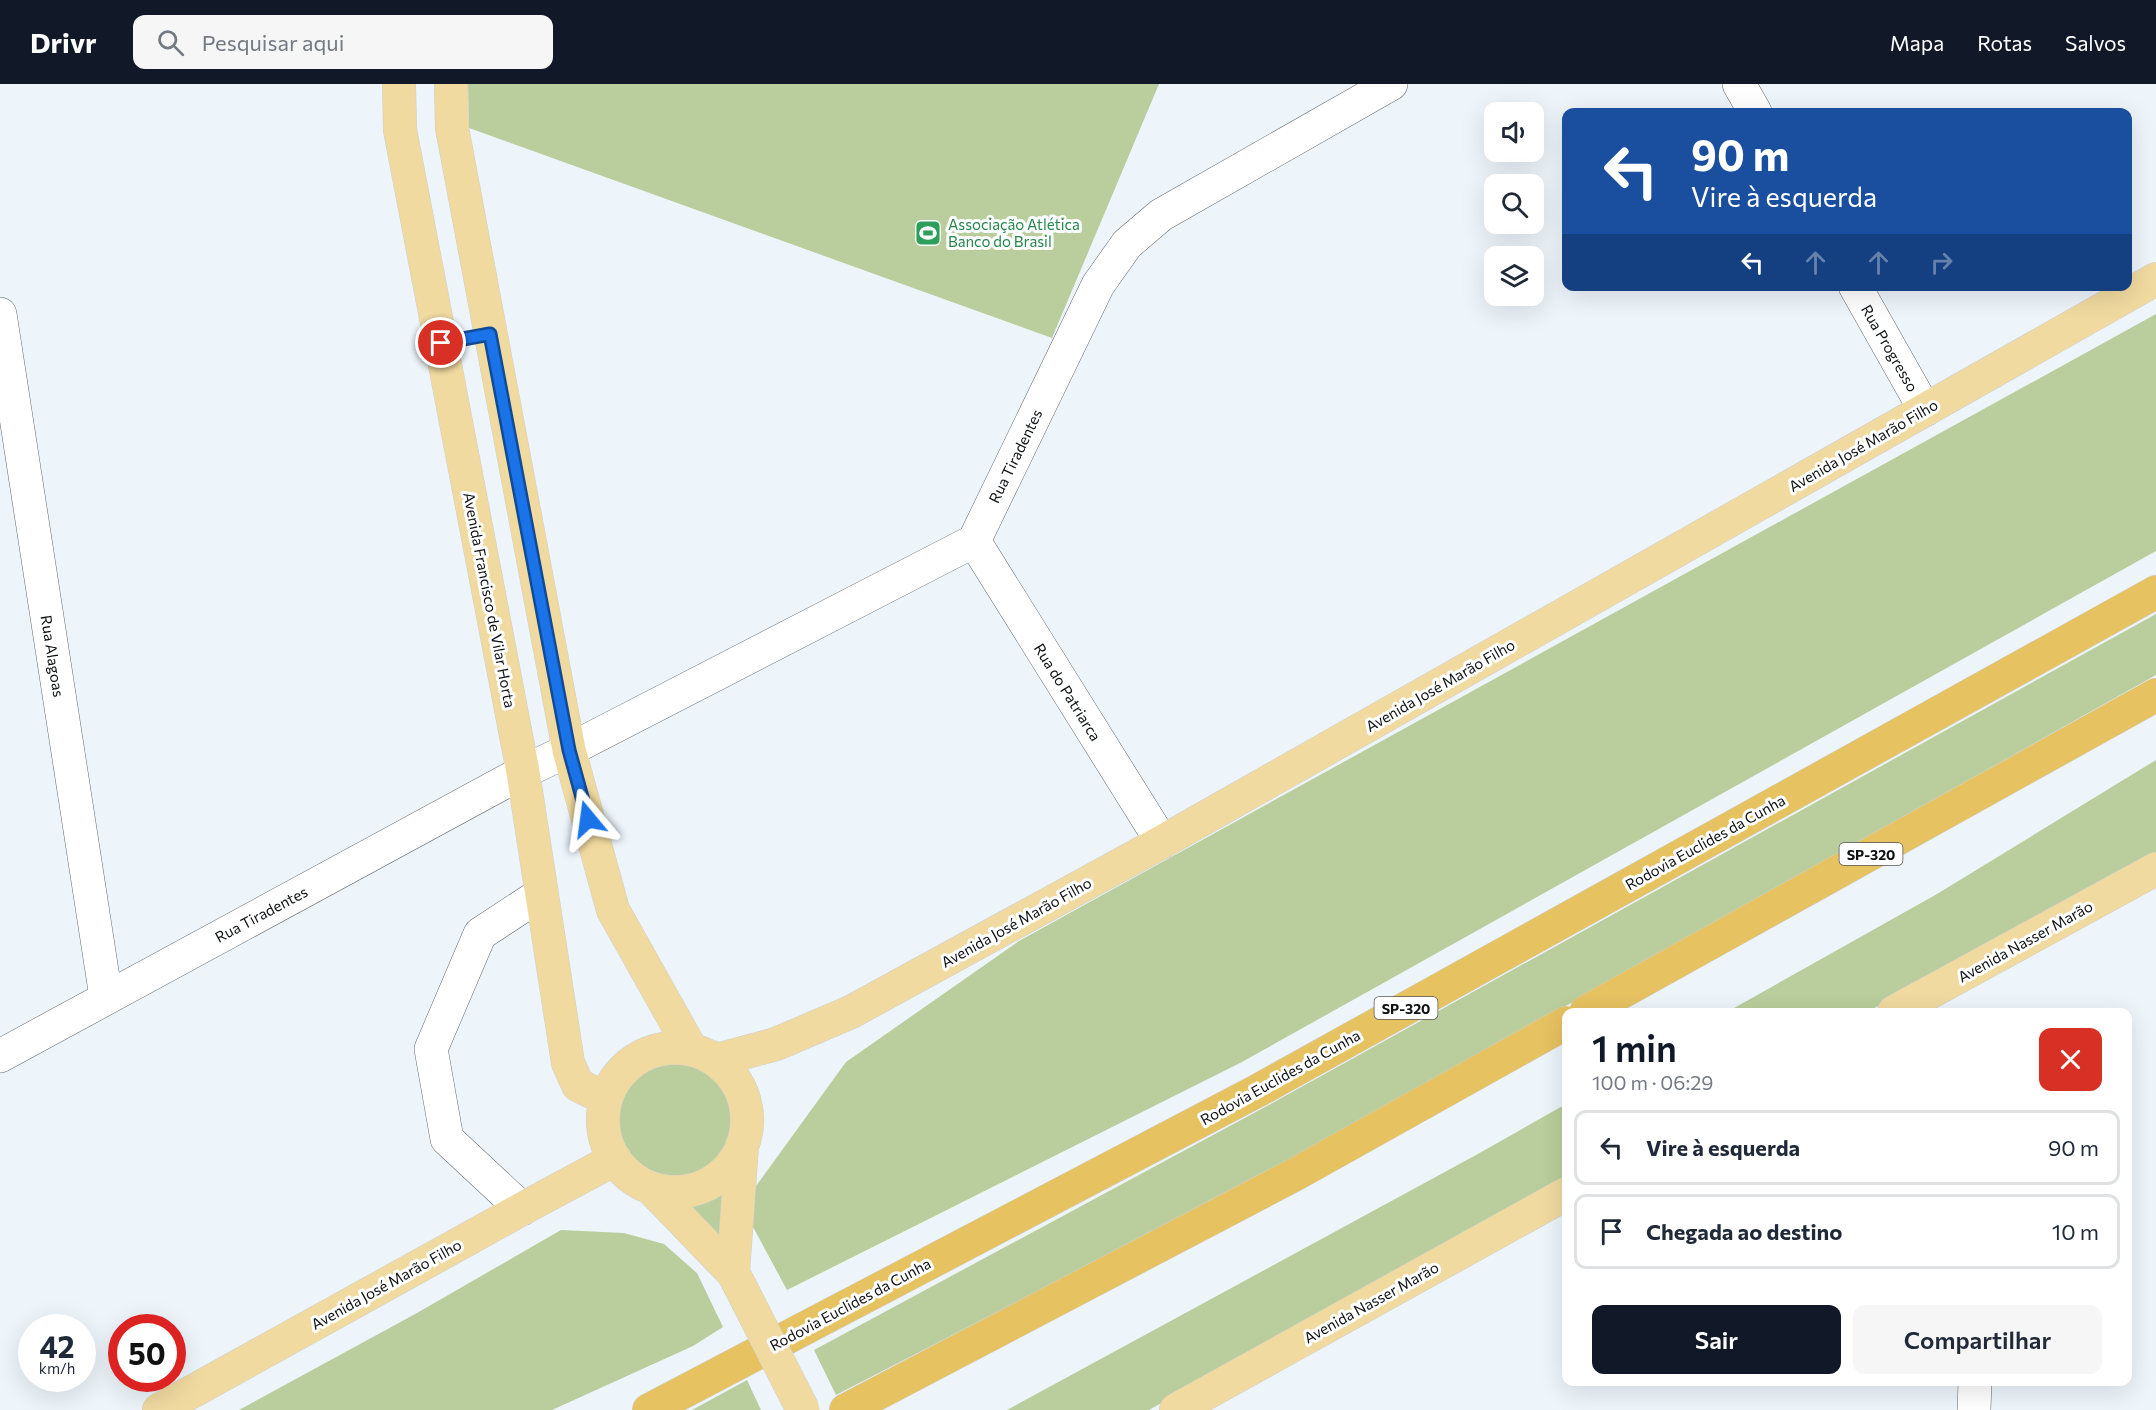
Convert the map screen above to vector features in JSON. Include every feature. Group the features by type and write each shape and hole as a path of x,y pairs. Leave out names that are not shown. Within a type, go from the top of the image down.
{"highway":[{"name":"Rodovia Euclides da Cunha","path":"649,1410 1257,1091 2156,592"},
{"name":"SP-320","path":"1593,1008 2156,695"},
{"path":"846,1410 1294,1175 1562,1025"}],"main road":[{"name":"Avenida Francisco de Vilar Horta","path":"399,84 400,130 523,772 568,1063 578,1084 606,1099"},
{"path":"451,84 452,129 569,750 614,910 701,1053"},
{"name":"Avenida José Marão Filho","path":"701,1053 717,1060 776,1044 851,1012 1162,842 2156,279"},
{"path":"441,343 490,334"},
{"path":"488,594 539,587"},
{"name":"Avenida Nasser Marão","path":"1901,1008 2156,869"},
{"path":"737,1279 742,1145 747,1126 746,1106 739,1086 727,1069 701,1053 665,1048 639,1057 618,1074 606,1099 603,1120 605,1140 615,1160 630,1177 651,1188 673,1192 695,1189 715,1180 731,1164 742,1145"},
{"name":"Avenida José Marão Filho","path":"159,1410 615,1160"},
{"path":"651,1188 737,1279 803,1410"},
{"name":"Avenida Nasser Marão","path":"1176,1410 1562,1196"}],"street":[{"name":"Rua Tiradentes","path":"974,541 1098,285 1127,244 1161,214 1391,84"},
{"path":"1739,84 1753,108"},
{"name":"Rua Progresso","path":"1858,291 1925,410"},
{"name":"Rua Alagoas","path":"0,314 106,997"},
{"path":"569,750 974,541"},
{"name":"Rua do Patriarca","path":"974,541 1162,842"},
{"name":"Rua Tiradentes","path":"0,1056 523,772 569,750"},
{"path":"522,1209 447,1139 431,1049 480,934 541,894"},
{"path":"1974,1410 1975,1386"}],"green space":[{"name":"Associação Atlética Banco do Brasil","path":"468,84 1159,84 1052,338 469,128"},
{"path":"2156,314 2156,551 1242,1062 787,1290 746,1214 756,1186 846,1062 1019,941"},
{"path":"2156,614 2156,675 1284,1164 836,1395 814,1350 1265,1107"},
{"path":"2156,760 2156,854 1874,1008 1734,1008 1937,894"},
{"path":"676,1055 701,1060 722,1074 736,1095 741,1120 736,1145 722,1166 701,1180 676,1185 651,1180 630,1166 616,1145 611,1120 616,1095 630,1074 651,1060"},
{"path":"1562,1106 1562,1181 1149,1410 1007,1410"},
{"path":"732,1167 728,1262 676,1196 706,1186"},
{"path":"561,1230 624,1233 664,1244 697,1273 723,1327 693,1346 552,1410 239,1410 417,1313"},
{"path":"747,1380 761,1410 692,1410"}],"place":[{"name":"Associação Atlética Banco do Brasil","path":"928,233"}],"route":[{"path":"441,343 490,334 569,750 588,819"}]}
